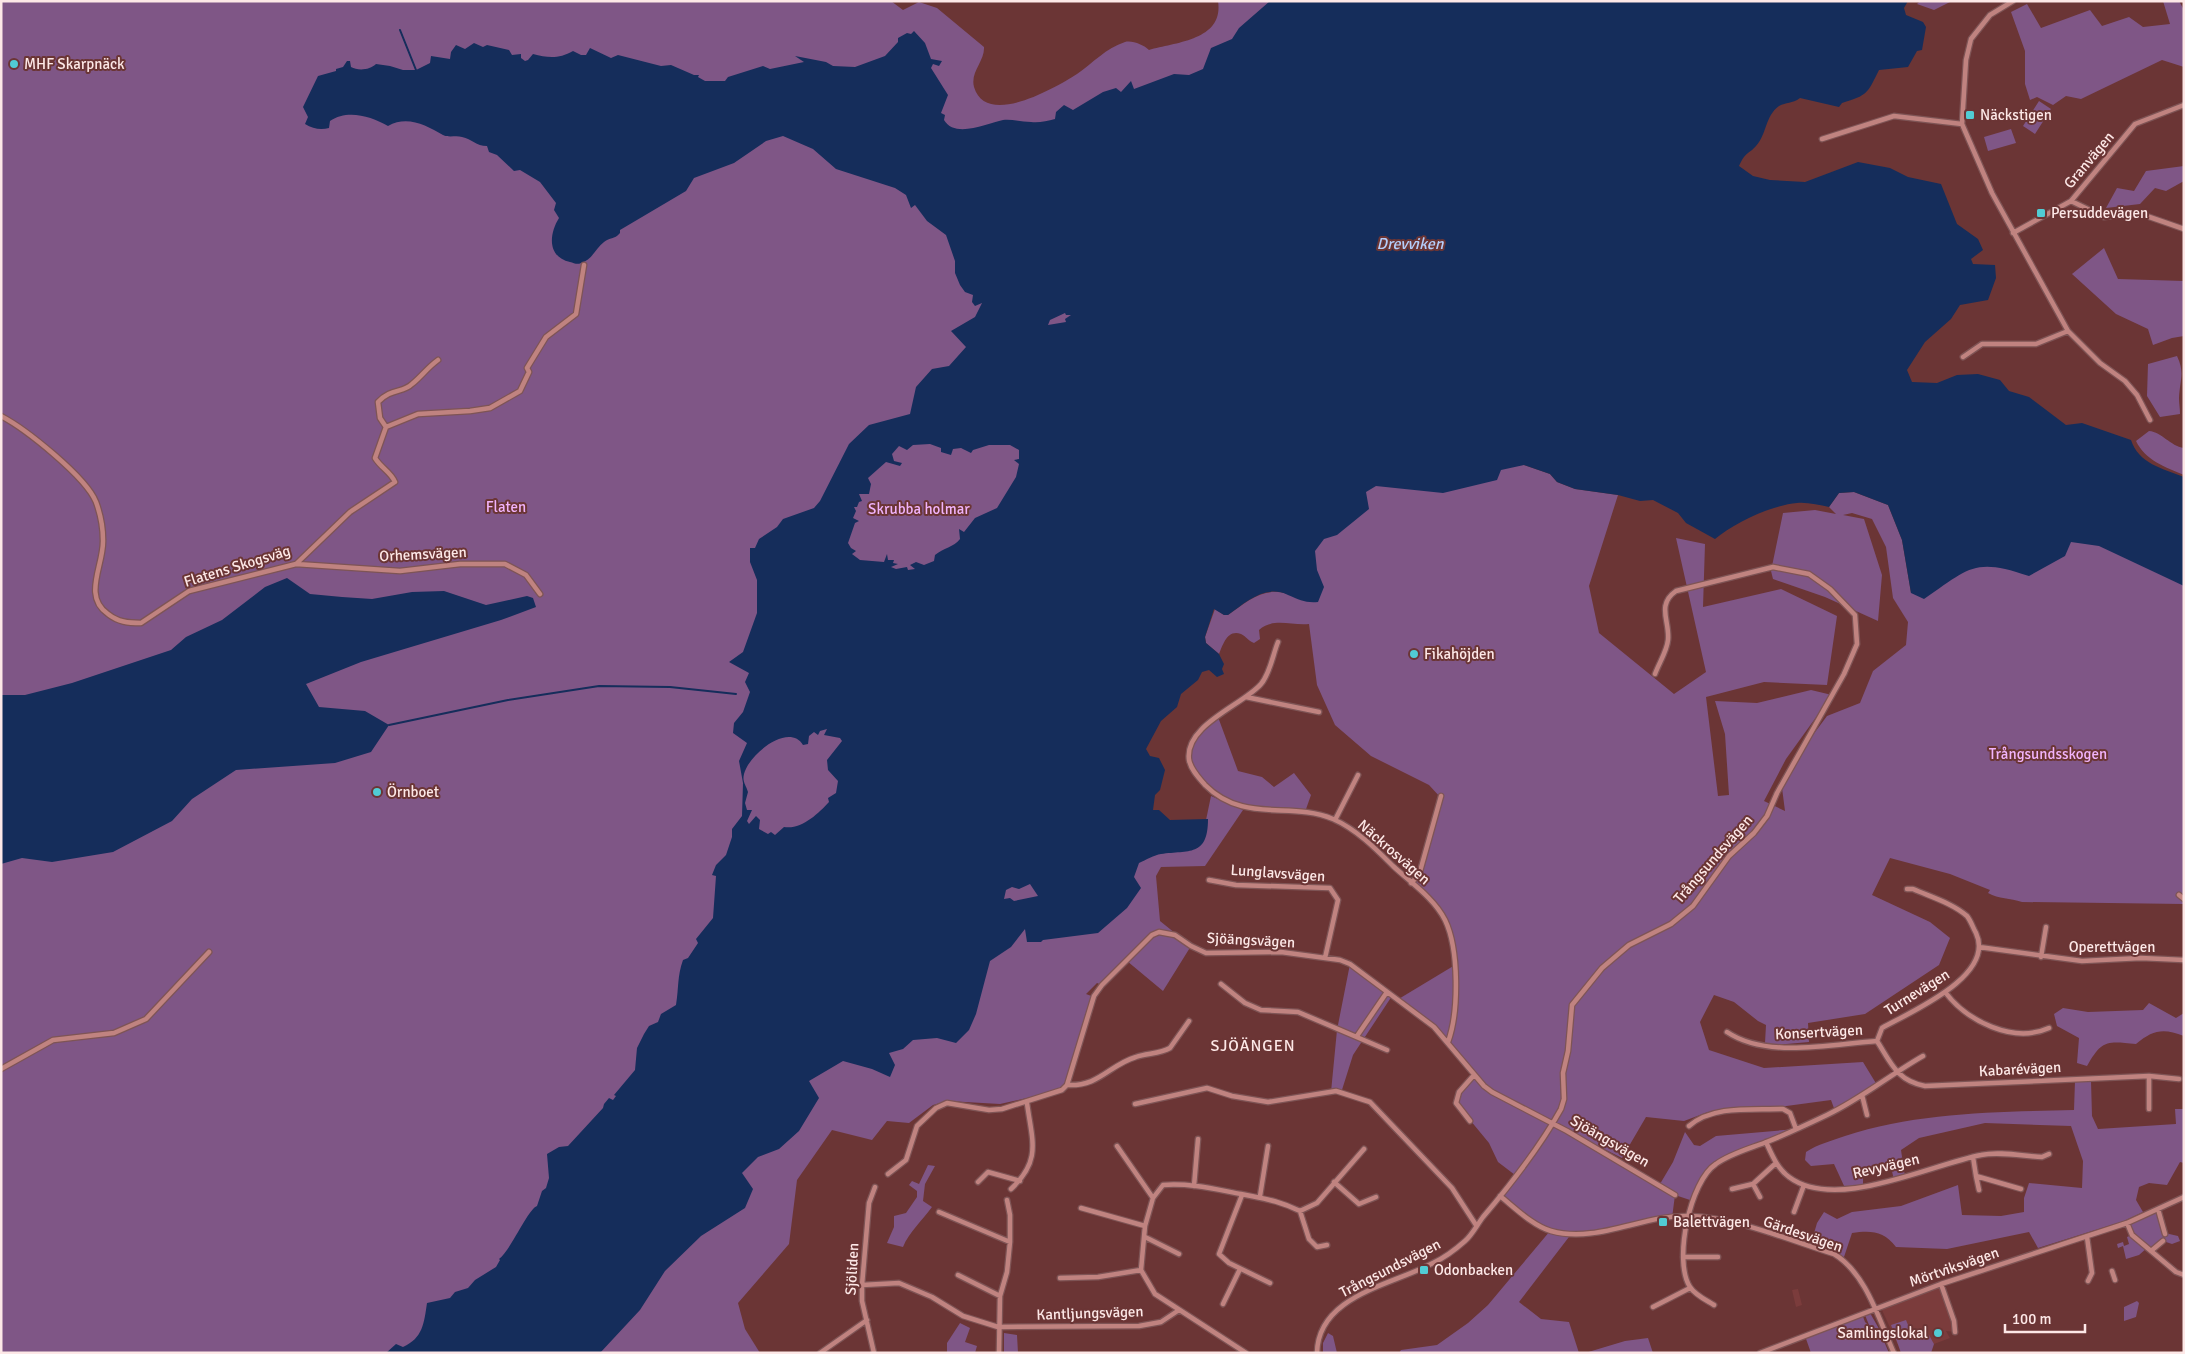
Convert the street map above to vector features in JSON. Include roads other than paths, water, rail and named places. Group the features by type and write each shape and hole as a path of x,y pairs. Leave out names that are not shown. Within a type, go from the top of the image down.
{"street":[{"path":"2013,1 1990,14 1971,39 1966,60 1962,124 1992,193 2068,330 2100,363 2125,381 2138,395 2150,420"},
{"name":"Granvägen","path":"2013,233 2071,201 2135,124 2184,105"},
{"path":"1822,139 1894,116 1962,124"},
{"path":"2071,201 2104,217 2138,213 2184,229"},
{"path":"438,360 424,370 411,386 387,393 378,402 380,418 386,427 418,414 490,408 520,391 529,372 527,368 546,336 576,314 584,265"},
{"path":"1963,357 1982,344 2036,344 2068,330"},
{"name":"Flatens Skogsväg","path":"1,416 22,427 92,492 97,505 103,541 98,568 96,600 103,611 115,619 132,623 141,623 189,591 296,564 350,512 395,482 392,474 381,468 375,458 386,427"},
{"name":"Orhemsvägen","path":"296,564 400,571 460,564 505,564 526,575 540,594"},
{"name":"Trångsundsvägen","path":"1317,1353 1317,1343 1327,1322 1340,1307 1356,1296 1434,1263 1466,1241 1476,1225 1500,1196 1553,1123 1564,1099 1563,1074 1568,1051 1572,1005 1602,968 1629,945 1671,924 1693,906 1729,856 1754,833 1766,816 1844,674 1858,644 1855,615 1830,589 1809,574 1773,567 1676,591 1666,603 1664,618 1668,640 1655,674"},
{"name":"Näckrosvägen","path":"1278,642 1264,679 1246,697 1202,728 1191,748 1189,759 1192,769 1201,781 1218,795 1250,809 1310,812 1335,820 1373,847 1431,901 1445,919 1456,969 1454,1018 1448,1042"},
{"path":"1246,697 1318,712"},
{"path":"1335,820 1358,775"},
{"path":"1410,883 1419,875 1441,796"},
{"name":"Lunglavsvägen","path":"1210,880 1236,885 1330,888 1338,900 1325,958"},
{"path":"1907,889 1913,889 1956,908 1969,918 1978,937 1979,947"},
{"path":"2179,896 2184,899"},
{"path":"2041,957 2046,927"},
{"name":"Sjöängsvägen","path":"1067,1085 1094,996 1102,985 1152,935 1159,932 1175,935 1191,946 1206,952 1260,951 1340,960 1350,964 1434,1027 1474,1075 1492,1092 1553,1123 1675,1195"},
{"name":"Operettvägen","path":"1979,947 2041,957 2087,961 2146,958 2184,960"},
{"name":"Turnevägen","path":"1877,1041 1882,1028 1954,986 1973,966 1979,947"},
{"path":"1,1069 53,1040 114,1033 146,1019 209,952"},
{"path":"1221,984 1245,1003 1261,1010 1298,1012 1343,1033 1357,1036 1388,1050"},
{"path":"1357,1036 1387,992"},
{"path":"1944,992 1954,1004 1984,1024 2026,1033 2039,1032 2049,1028"},
{"path":"888,1174 906,1160 917,1126 936,1108 949,1104 989,1110 1002,1109 1027,1103 1062,1090 1067,1085 1080,1086 1102,1077 1135,1057 1170,1048 1188,1021"},
{"name":"Konsertvägen","path":"1727,1032 1735,1037 1776,1048 1877,1041 1896,1072"},
{"path":"1714,1305 1690,1288 1683,1257 1686,1226 1699,1187 1714,1164 1738,1152 1826,1116 1923,1056"},
{"name":"Kabarévägen","path":"1896,1072 1914,1084 1925,1086 2149,1076 2180,1079"},
{"path":"1470,1121 1456,1103 1459,1092 1474,1075"},
{"path":"2149,1076 2149,1109"},
{"path":"1135,1104 1207,1088 1232,1096 1268,1102 1336,1091 1370,1102 1452,1188 1476,1225"},
{"path":"1862,1094 1867,1115"},
{"path":"1011,1189 1025,1176 1033,1159 1027,1103"},
{"path":"1689,1126 1698,1118 1714,1113 1782,1109 1790,1113 1796,1129"},
{"path":"1194,1186 1198,1139"},
{"name":"Revyvägen","path":"1766,1142 1776,1163 1788,1176 1804,1185 1818,1189 1839,1189 1879,1184 1983,1154 2042,1157 2049,1154"},
{"path":"1117,1146 1153,1198"},
{"path":"1260,1196 1268,1146"},
{"path":"1300,1211 1317,1203 1364,1149"},
{"path":"1972,1157 1979,1190"},
{"path":"1732,1189 1753,1184 1776,1163"},
{"path":"978,1182 988,1172 1020,1180"},
{"path":"1976,1176 2021,1189"},
{"path":"1334,1182 1359,1204 1376,1197"},
{"path":"1753,1184 1760,1197"},
{"path":"1246,1353 1155,1294 1141,1270 1146,1226 1153,1198 1163,1185 1194,1186 1242,1195 1260,1196 1282,1202 1300,1211 1309,1239 1317,1247 1327,1246"},
{"path":"1794,1212 1804,1185"},
{"name":"Sjöliden","path":"874,1353 862,1301 862,1285 869,1203 875,1187"},
{"path":"1242,1195 1219,1254 1229,1263 1270,1283"},
{"name":"Gärdesvägen","path":"1500,1196 1534,1222 1550,1231 1595,1232 1690,1216 1728,1223 1834,1254 1843,1260 1858,1277 1894,1353"},
{"name":"Mörtviksvägen","path":"1760,1353 1941,1284 2128,1223 2184,1197"},
{"path":"999,1353 1000,1296 1007,1272 1010,1242 1010,1215 1007,1200"},
{"path":"1081,1208 1146,1226"},
{"path":"2158,1209 2165,1234"},
{"path":"939,1212 1010,1242"},
{"path":"2128,1223 2132,1235 2176,1272 2184,1275"},
{"path":"1145,1237 1179,1254"},
{"path":"2087,1237 2092,1273 2088,1281"},
{"path":"2152,1251 2163,1240"},
{"path":"1683,1257 1718,1258"},
{"path":"1223,1304 1240,1268"},
{"path":"1060,1278 1098,1277 1141,1270"},
{"path":"2112,1271 2115,1280"},
{"path":"958,1276 1000,1296"},
{"name":"Kantljungsvägen","path":"862,1285 899,1283 932,1298 963,1316 998,1327 1140,1326 1161,1322 1179,1310"},
{"path":"1941,1284 1954,1321 1955,1332"},
{"path":"1653,1307 1690,1288"},
{"path":"820,1353 866,1320"}],"water":[{"name":"Drevviken","path":"1270,1 1908,1 1904,8 1906,15 1923,22 1926,27 1922,50 1917,51 1908,67 1879,70 1866,92 1857,98 1842,103 1839,107 1800,98 1779,106 1768,120 1760,141 1745,155 1739,166 1753,176 1770,180 1805,182 1858,162 1890,168 1908,177 1941,184 1957,224 1978,239 1983,250 1971,259 1973,264 1995,265 1996,278 1988,300 1960,305 1951,319 1925,342 1907,370 1912,382 1937,383 1957,375 1978,374 2000,380 2009,391 2029,397 2066,425 2082,423 2131,440 2134,448 2145,460 2184,477 2184,586 2099,546 2071,542 2065,556 2029,576 1996,567 1973,569 1962,573 1924,599 1911,593 1902,540 1888,505 1854,492 1839,493 1829,507 1801,503 1776,507 1743,521 1715,539 1686,523 1678,513 1653,500 1640,501 1618,495 1575,489 1557,482 1550,474 1524,465 1501,470 1497,480 1443,493 1376,486 1366,492 1369,509 1337,535 1324,539 1315,551 1317,570 1324,587 1318,602 1306,602 1280,592 1271,592 1256,596 1228,615 1224,615 1214,609 1205,637 1206,643 1219,654 1224,664 1222,669 1224,674 1217,677 1209,670 1202,672 1198,680 1181,694 1177,707 1161,721 1146,749 1150,756 1159,758 1165,770 1160,790 1155,795 1153,810 1159,810 1170,820 1208,819 1205,840 1201,846 1188,851 1153,856 1139,863 1134,877 1141,888 1127,908 1098,933 1043,940 1041,942 1027,942 1025,929 1011,947 990,961 976,1014 969,1030 956,1043 937,1038 913,1040 903,1049 889,1053 895,1065 890,1077 872,1069 843,1061 809,1081 819,1098 799,1131 779,1149 758,1157 742,1173 753,1189 745,1208 701,1236 665,1271 640,1310 600,1353 386,1353 396,1344 403,1347 415,1339 423,1323 427,1303 450,1298 455,1292 468,1288 475,1280 496,1267 499,1259 509,1247 529,1214 537,1206 542,1191 546,1188 549,1178 547,1154 559,1147 568,1146 603,1108 609,1098 613,1100 616,1096 614,1095 635,1070 637,1048 649,1026 658,1022 661,1014 676,1005 683,960 688,958 698,943 696,939 713,918 716,876 712,875 716,865 726,855 732,837 732,829 742,816 743,783 739,761 747,743 733,733 734,723 743,712 750,692 745,682 749,673 729,662 743,652 757,613 757,580 750,562 750,548 755,548 759,539 777,527 783,519 814,508 820,501 849,444 869,425 910,414 916,387 932,369 949,366 966,347 951,331 975,317 982,303 975,306 972,302 973,295 965,292 960,285 955,273 955,261 946,235 927,221 915,205 911,208 906,195 895,188 836,169 813,149 783,136 766,141 734,163 694,178 686,191 620,230 618,235 604,242 591,257 578,264 570,262 557,255 554,250 552,244 553,231 559,218 554,210 556,203 540,182 520,170 514,171 497,155 489,152 487,146 462,137 445,136 430,128 409,121 402,121 388,126 374,119 359,115 344,115 330,121 329,128 317,129 308,126 305,124 308,117 303,107 318,76 336,71 336,69 343,67 347,61 350,61 351,67 357,69 367,69 376,64 403,70 416,70 430,63 431,56 450,59 451,52 456,45 465,49 474,43 483,47 487,45 509,50 512,55 521,54 521,58 525,61 533,54 553,57 573,51 586,55 590,48 611,58 618,55 661,66 671,65 694,75 699,75 698,77 705,81 725,81 728,77 763,66 770,69 804,62 795,56 826,62 833,66 855,67 885,56 898,42 898,38 907,33 911,34 914,31 925,43 931,59 942,61 939,66 933,64 931,68 948,95 941,113 945,115 944,120 949,126 964,129 1003,120 1043,122 1052,120 1055,119 1056,112 1064,105 1073,110 1103,92 1116,88 1121,92 1131,81 1134,89 1174,74 1189,75 1203,69 1211,48 1232,39 1239,28","holes":["1065,313 1066,315 1071,315 1065,319 1066,322 1048,325 1050,320","930,444 941,448 941,452 951,455 953,449 961,448 971,453 973,450 989,445 1010,445 1019,450 1019,459 1014,460 1019,464 1016,477 997,508 975,518 964,532 959,529 960,539 955,544 935,555 934,561 924,565 916,562 910,565 915,569 908,570 907,567 896,569 891,567 898,564 893,563 894,560 888,560 887,554 884,562 860,560 852,554 856,551 848,543 855,523 859,521 853,518 856,511 854,507 857,507 859,502 862,501 859,494 869,494 871,484 868,478 886,462 900,466 902,463 894,461 892,454 899,446 907,450 913,445","827,729 824,735 840,738 842,741 827,760 828,770 838,781 836,793 828,798 829,802 809,820 797,826 784,827 775,835 771,832 768,834 759,829 760,820 756,816 749,824 747,821 752,810 747,810 745,803 748,792 744,781 744,774 753,758 770,743 779,739 789,737 797,739 803,745 808,744 809,736 814,732 818,735 820,731","1030,884 1038,896 1014,901 1010,898 1004,899 1006,890 1012,887 1019,889"]},
{"path":"287,578 310,594 372,599 412,592 444,591 486,605 527,596 533,598 536,607 501,620 361,662 306,684 319,707 365,711 389,725 371,752 335,763 236,770 192,799 172,821 113,852 52,862 22,858 1,864 1,695 25,695 72,683 171,650 186,637 222,620 265,587"}],"waterway":[{"path":"400,30 416,70"},
{"path":"389,725 508,700 599,686 670,687 736,694"}],"place":[{"name":"MHF Skarpnäck","path":"14,64"},
{"name":"Näckstigen","path":"1970,115"},
{"name":"Persuddevägen","path":"2041,213"},
{"name":"Fikahöjden","path":"1414,654"},
{"name":"Örnboet","path":"377,792"},
{"name":"Balettvägen","path":"1663,1222"},
{"name":"Odonbacken","path":"1424,1270"},
{"name":"Samlingslokal","path":"1938,1333"}],"district":[{"name":"SJÖÄNGEN","path":"1253,1046"}],"park label":[{"name":"Flaten","path":"506,507"},
{"name":"Skrubba holmar","path":"919,509"},
{"name":"Trångsundsskogen","path":"2048,754"}]}
